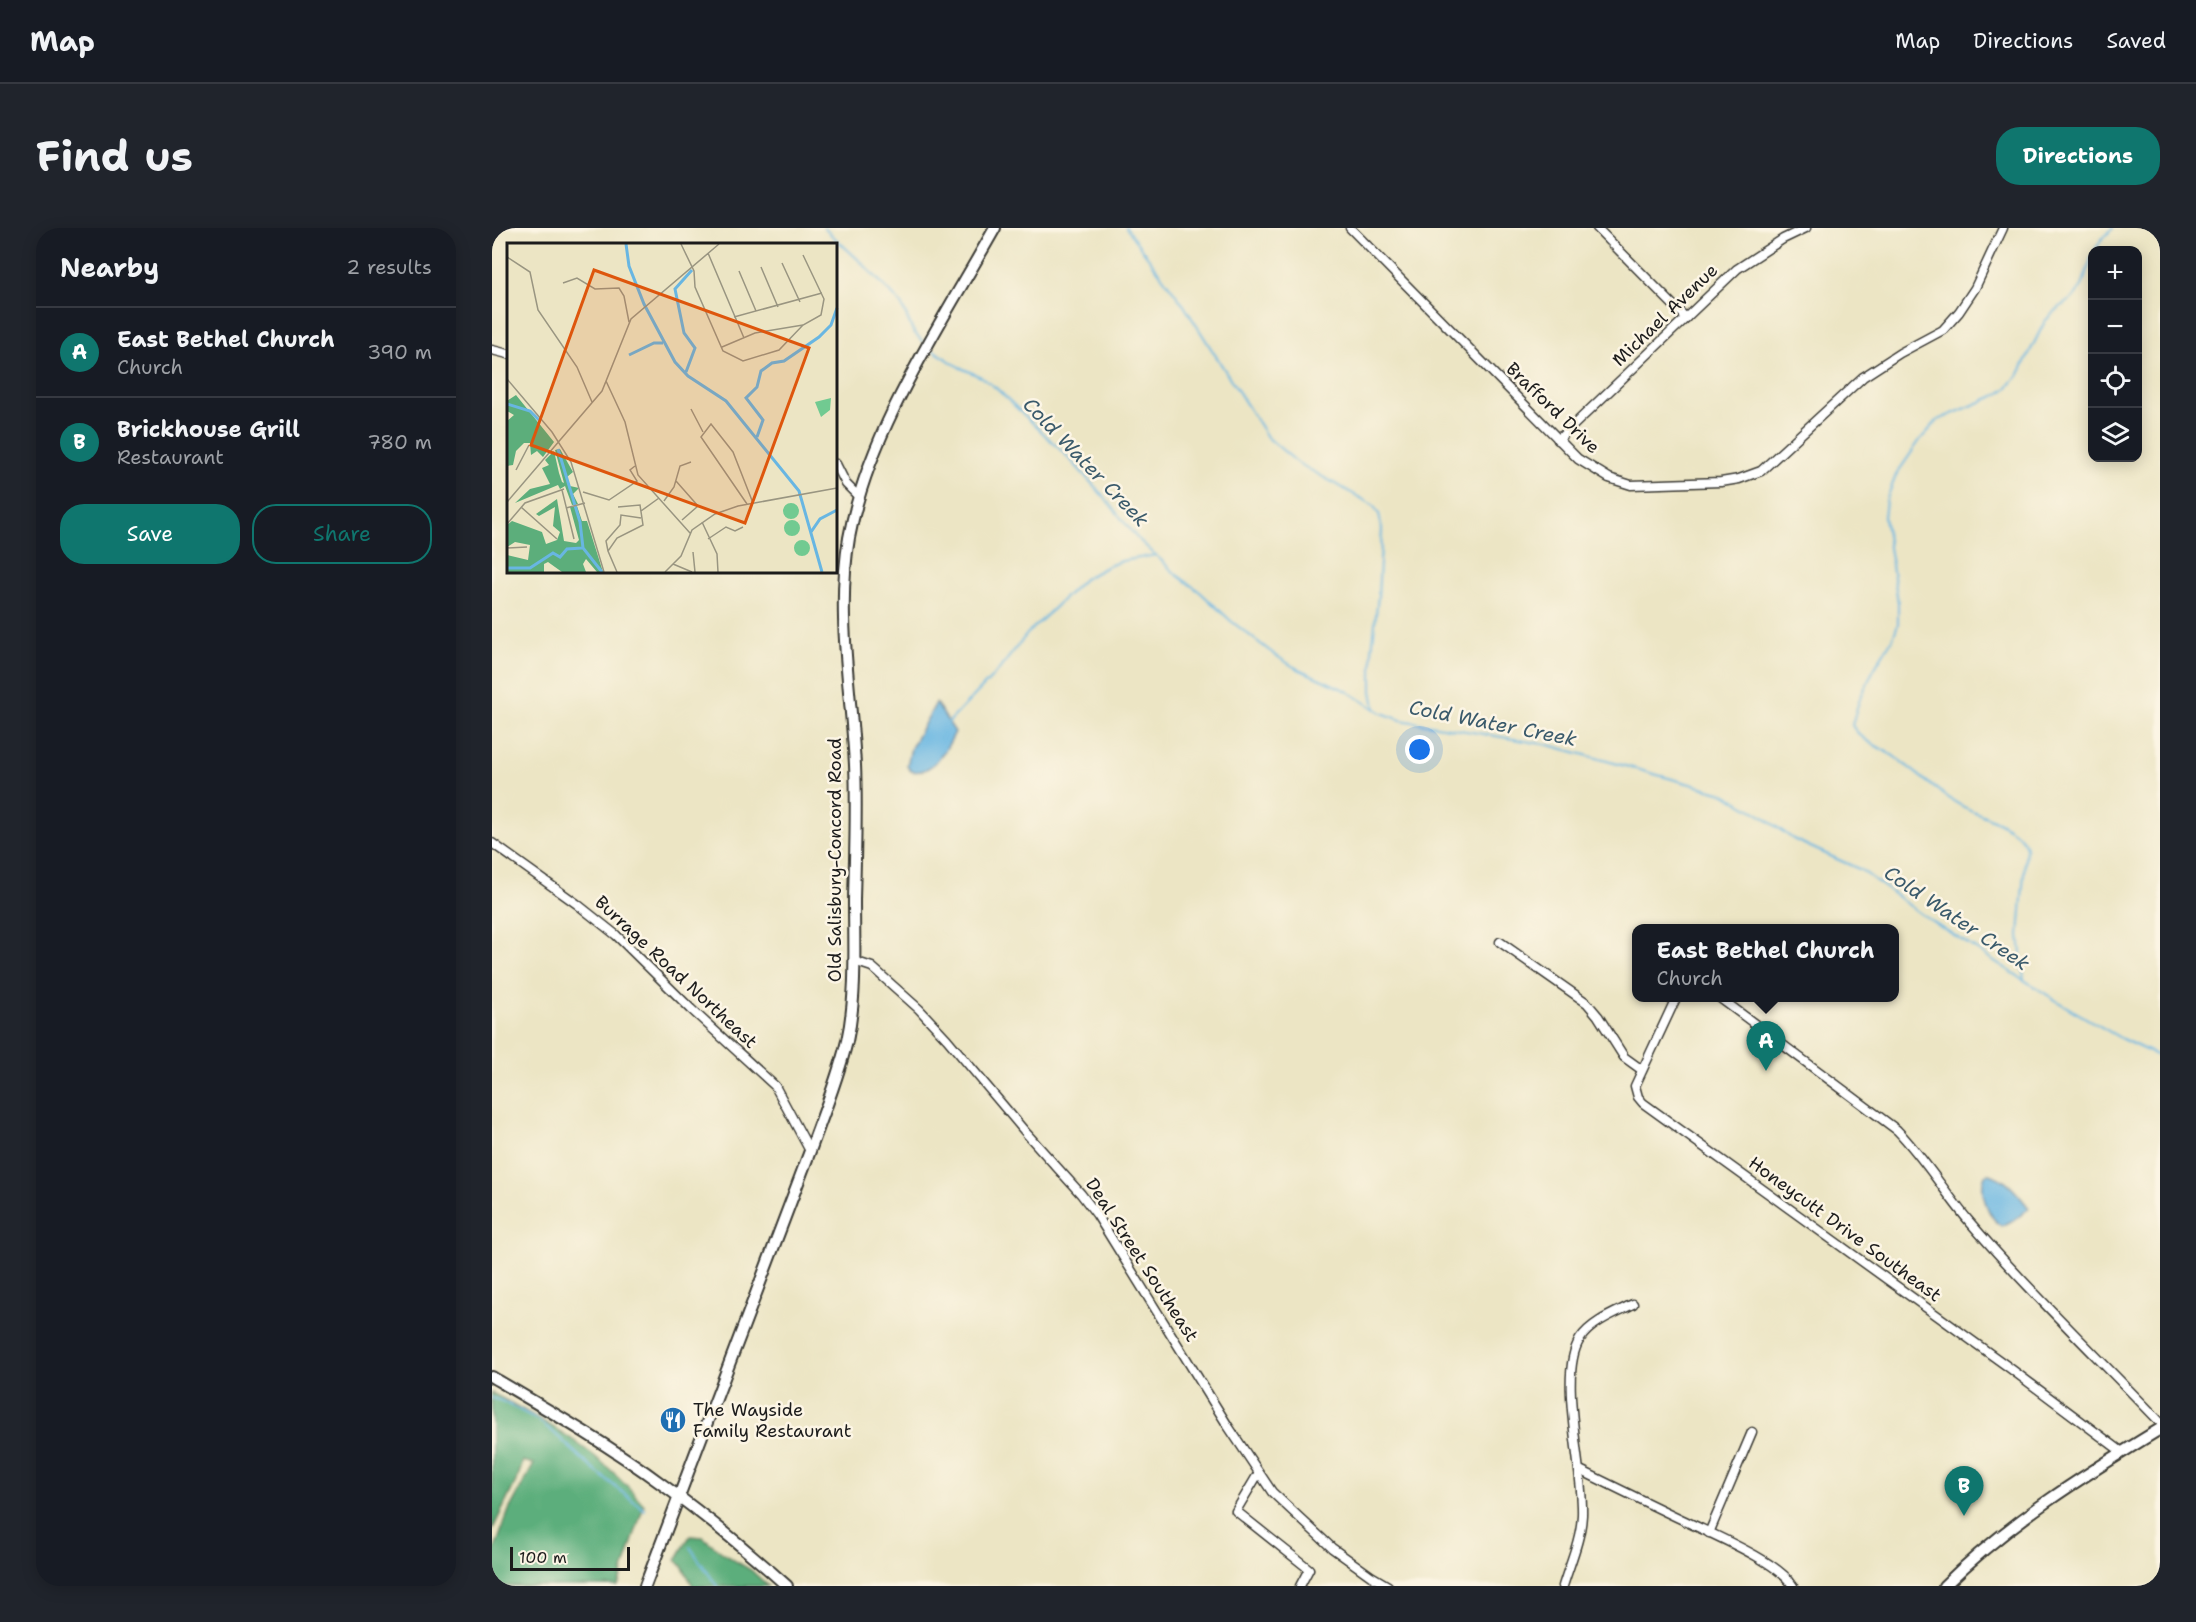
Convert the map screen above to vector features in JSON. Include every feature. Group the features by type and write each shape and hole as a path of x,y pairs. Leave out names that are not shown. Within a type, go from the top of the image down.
{"main road":[{"name":"Old Salisbury-Concord Road","path":"645,1586 810,1151 847,1041 854,961 855,766 843,609 845,564 854,515 875,449 912,376 995,228"},
{"path":"492,1377 603,1443 713,1523 787,1586"},
{"path":"1944,1586 2017,1522 2063,1489 2160,1429"}],"street":[{"name":"Brafford Drive","path":"1350,228 1578,459 1598,473 1631,485 1721,482 1739,479 1761,471 1863,377 1900,353 1943,330 1959,312 1975,288 2004,228"},
{"path":"1598,228 1686,318"},
{"name":"Michael Avenue","path":"1558,440 1737,269 1783,239 1806,228"},
{"path":"492,350 507,354"},
{"path":"837,466 846,484 859,497"},
{"name":"Burrage Road Northeast","path":"492,843 616,935 691,1009 775,1086 810,1151"},
{"path":"1500,942 1587,1003 1624,1057 1642,1070"},
{"name":"Deal Street Southeast","path":"854,961 872,968 948,1039 1027,1134 1081,1194 1258,1474 1272,1492 1332,1548 1388,1586"},
{"name":"Honeycutt Drive Southeast","path":"1674,1002 1635,1086 1636,1092 1648,1107 1998,1359 2122,1452"},
{"path":"1725,1002 1898,1130 1975,1227 2027,1285 2160,1422"},
{"path":"1563,1586 1580,1530 1582,1515 1580,1470 1570,1393 1572,1357 1580,1338 1589,1329 1633,1304"},
{"path":"1709,1533 1752,1432"},
{"path":"1580,1470 1768,1564 1788,1579 1793,1586"},
{"path":"1258,1474 1236,1512 1309,1569 1300,1586"}],"green space":[{"path":"492,1393 555,1428 592,1454 610,1469 644,1505 618,1586 492,1586 492,1557 509,1510 534,1464 523,1461 518,1477 492,1531"},
{"path":"690,1536 703,1537 725,1555 751,1570 768,1586 693,1586 676,1560"}],"water":[{"path":"936,703 955,732 938,760 926,769 911,771 907,766 911,748"},
{"path":"1990,1174 2007,1183 2029,1208 2016,1219 2001,1226 1988,1210 1984,1195 1983,1181 1985,1175"}],"waterway":[{"name":"Cold Water Creek","path":"824,228 897,299 913,331 923,342"},
{"path":"1126,228 1183,304 1267,437 1298,463 1373,505 1379,514 1382,529 1372,651 1372,691 1375,707"},
{"path":"2098,246 2113,228"},
{"path":"2024,980 2019,935 2026,848 2023,840 1993,819 1967,809 1947,797 1892,755 1864,739 1852,725 1859,701 1873,671 1893,638 1898,624 1898,602 1884,517 1886,501 1896,475 1920,440 1938,420 1997,395 2007,388 2018,376 2045,321 2073,298 2082,286 2088,268"},
{"name":"Cold Water Creek","path":"930,348 996,388 1069,458 1136,537 1231,621 1294,667 1347,691 1382,713 1401,720 1549,745 1723,793 1759,814 1793,839 1861,870 1921,914 2060,1003 2122,1039 2160,1057"},
{"path":"947,724 998,671 1027,634 1084,579 1122,561 1156,555"},
{"path":"492,1398 535,1418 593,1469 645,1510"},
{"path":"690,1547 717,1586"}],"place":[{"name":"East Bethel Church","path":"1766,1071"},
{"name":"The Wayside Family Restaurant","path":"673,1420"},
{"name":"Brickhouse Grill","path":"1964,1516"}]}
